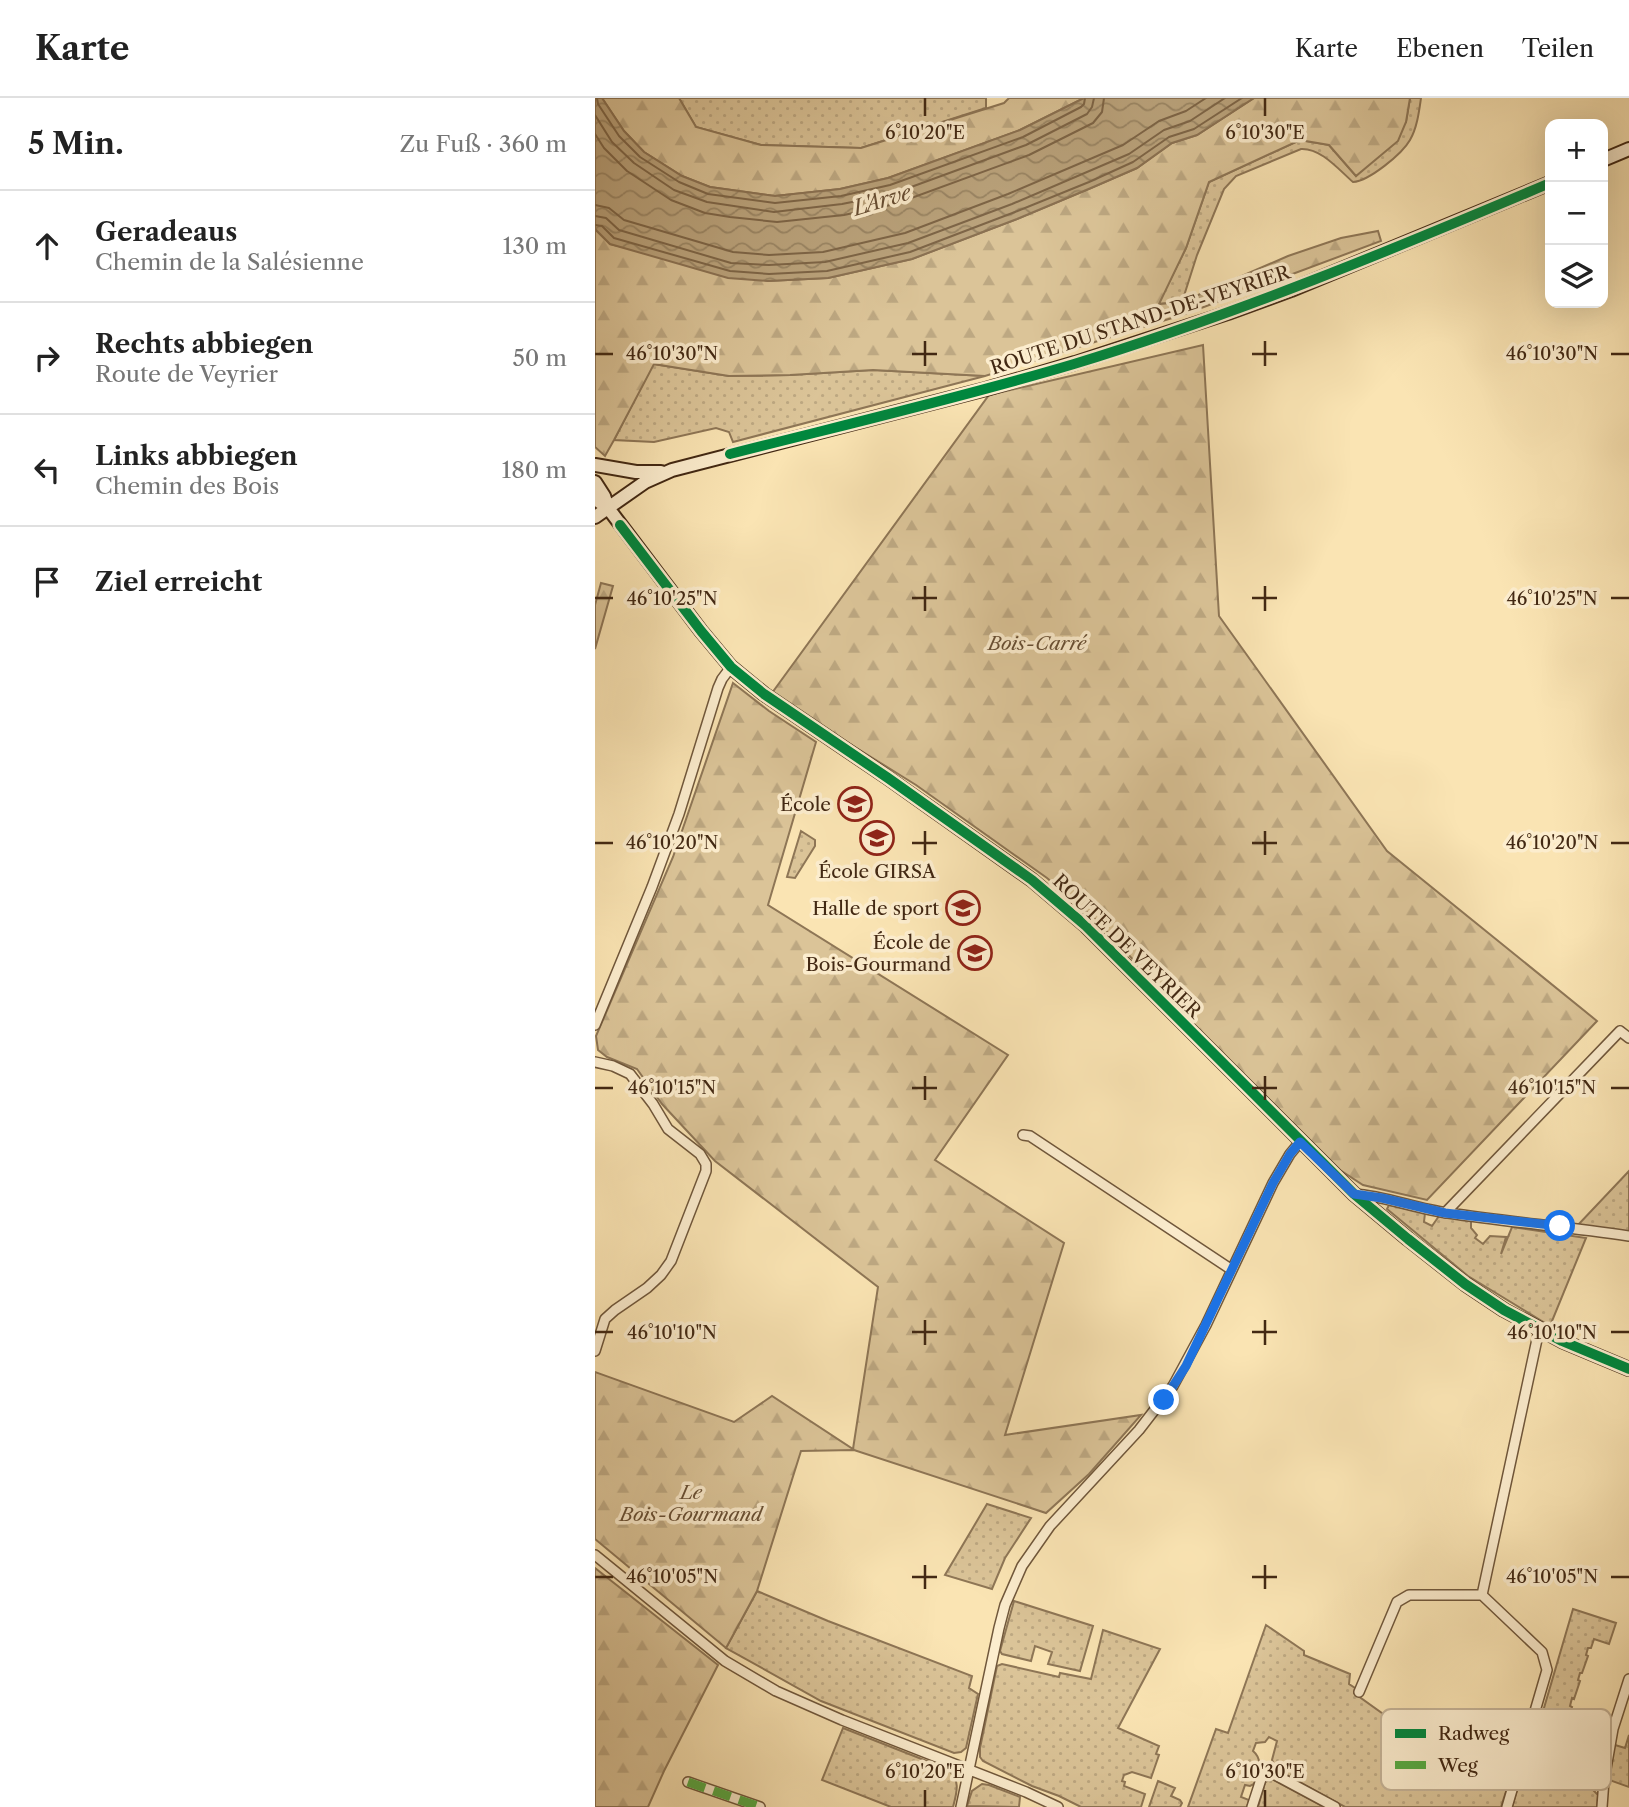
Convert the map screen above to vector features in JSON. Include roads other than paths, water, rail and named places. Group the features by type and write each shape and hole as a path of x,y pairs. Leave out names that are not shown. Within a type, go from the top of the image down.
{"street":[{"path":"1608,158 1629,149"},
{"name":"ROUTE DU STAND-DE-VEYRIER","path":"595,517 645,482 672,470 986,389 1088,359 1291,290 1545,185"},
{"path":"595,465 636,472 672,470"},
{"name":"ROUTE DE VEYRIER","path":"595,482 608,508"},
{"name":"ROUTE DE VEYRIER","path":"595,499 608,508 731,667 764,694 888,778 1032,880 1057,901 1354,1194 1465,1284 1504,1310 1539,1330 1629,1369"},
{"path":"595,1025 679,814 718,688 731,667"},
{"path":"1445,1213 1620,1031 1629,1038"},
{"path":"595,1062 613,1066 629,1074 653,1104 668,1129 700,1154 706,1164 706,1171 671,1261 647,1288 605,1319 595,1351"},
{"path":"1023,1135 1030,1136 1232,1270"},
{"path":"961,1807 999,1628 1005,1605 1022,1566 1050,1526 1164,1400 1186,1366 1273,1183 1300,1142"},
{"path":"1354,1194 1445,1213 1629,1237"},
{"path":"1482,1595 1539,1330"},
{"path":"595,1555 725,1661 776,1691 1058,1807"},
{"path":"1359,1692 1397,1602 1409,1595 1482,1595 1542,1652 1547,1670 1536,1709"},
{"path":"1611,1740 1629,1678"},
{"path":"1252,1807 1263,1773 1268,1771 1335,1807"},
{"path":"688,1782 761,1807"},
{"path":"1507,1807 1512,1790"}],"water":[{"name":"L'Arve","path":"595,98 602,98 624,131 644,152 682,176 710,187 775,196 840,189 888,178 1020,130 1084,98 1254,98 1197,135 1172,143 1137,168 1017,219 912,259 828,278 768,281 728,278 610,244 595,229"}],"place":[{"name":"École","path":"855,804"},
{"name":"École GIRSA","path":"877,838"},
{"name":"Halle de sport","path":"963,908"},
{"name":"École de Bois-Gourmand","path":"975,953"}],"park label":[{"name":"Bois-Carré","path":"1037,643"},
{"name":"Le Bois-Gourmand","path":"691,1503"}]}
